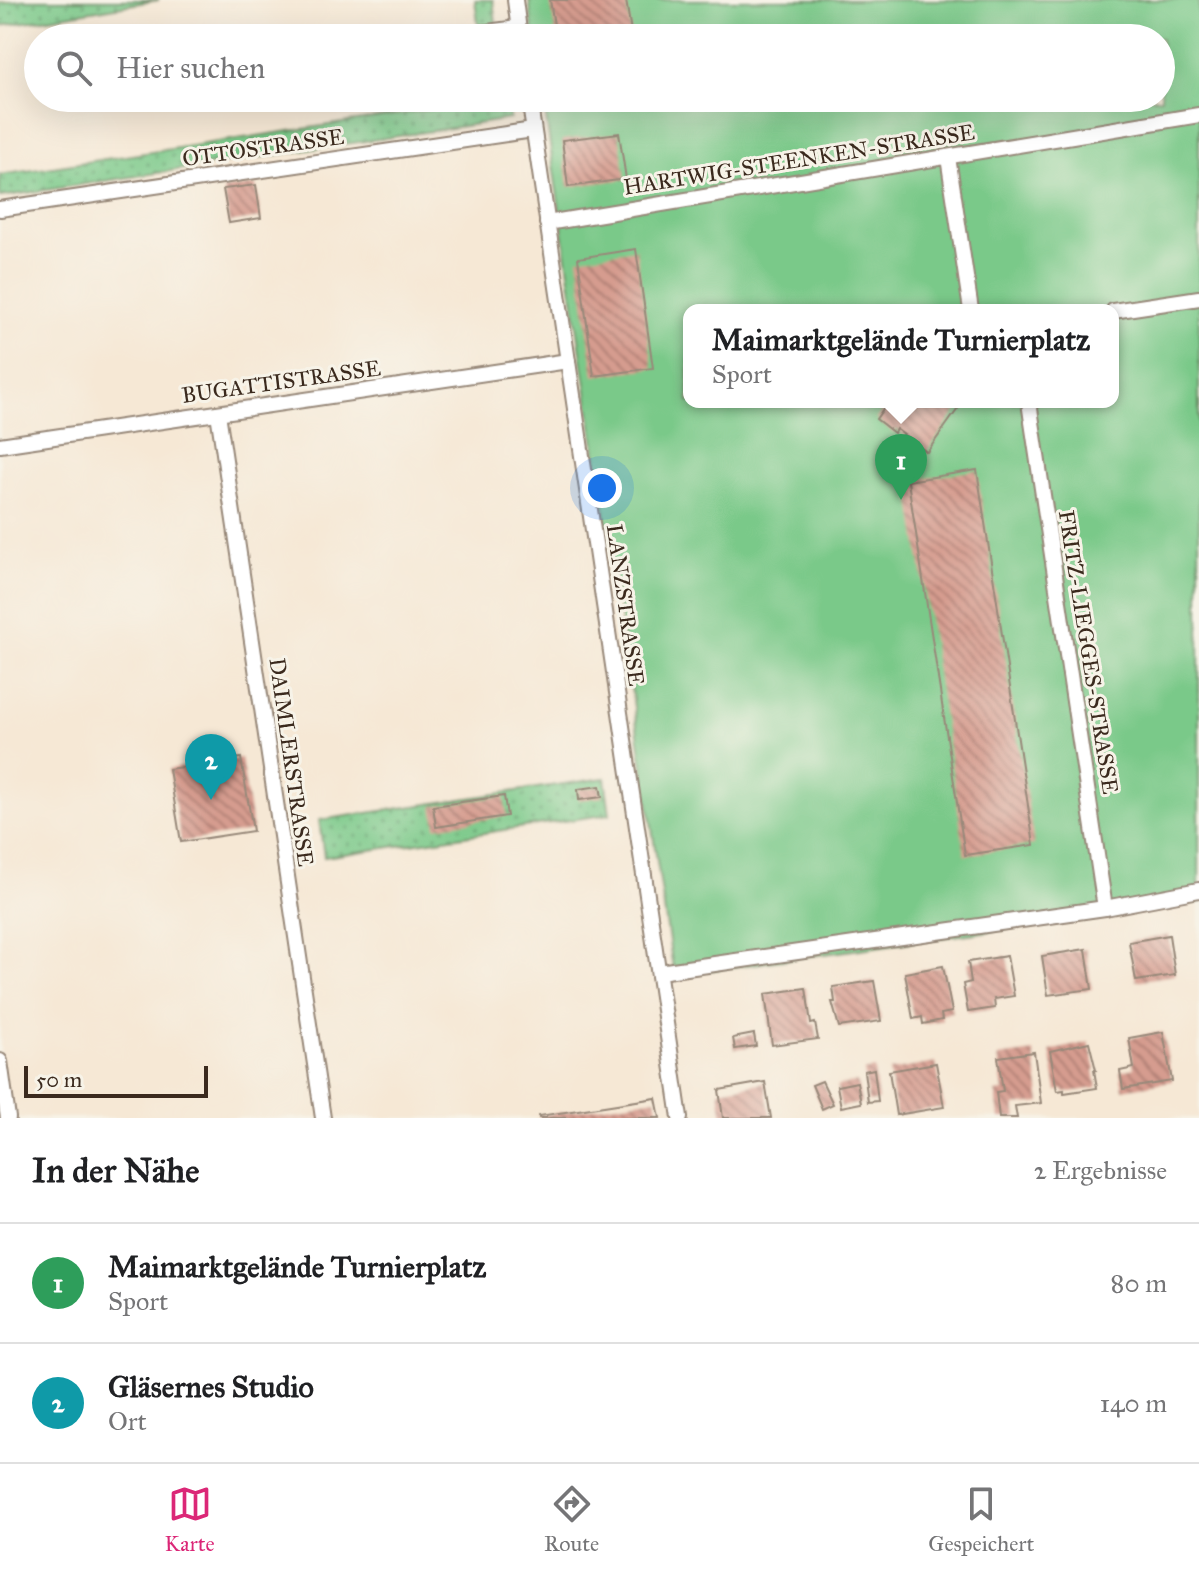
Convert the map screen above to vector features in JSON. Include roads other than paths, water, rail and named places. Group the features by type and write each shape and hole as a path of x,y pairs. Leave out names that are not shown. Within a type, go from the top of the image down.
{"lane":[{"path":"515,0 518,24"},
{"name":"LANZSTRASSE","path":"531,112 680,1118"},
{"name":"HARTWIG-STEENKEN-STRASSE","path":"547,223 1199,115"},
{"name":"OTTOSTRASSE","path":"0,209 533,130"},
{"path":"948,157 970,304"},
{"path":"1119,310 1199,298"},
{"name":"BUGATTISTRASSE","path":"0,445 568,361"},
{"name":"FRITZ-LIEGGES-STRASSE","path":"1030,408 1105,908"},
{"name":"DAIMLERSTRASSE","path":"218,413 323,1118"},
{"path":"659,972 1105,908 1199,890"},
{"path":"0,1061 8,1118"}],"place":[{"name":"Maimarktgelände Turnierplatz","path":"901,500"},
{"name":"Gläsernes Studio","path":"211,800"}]}
